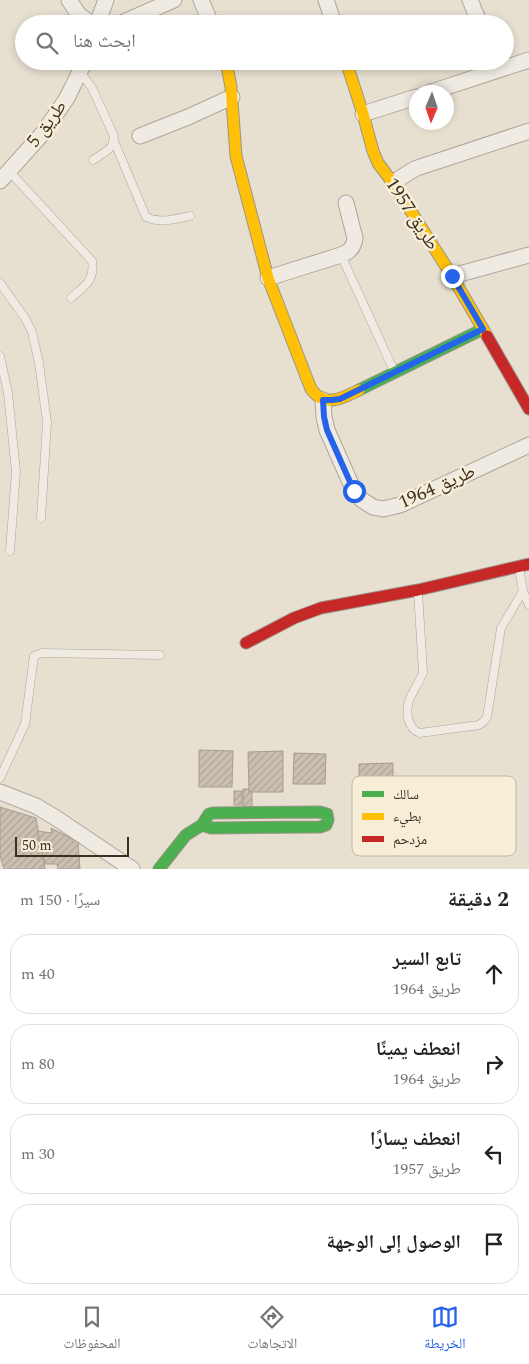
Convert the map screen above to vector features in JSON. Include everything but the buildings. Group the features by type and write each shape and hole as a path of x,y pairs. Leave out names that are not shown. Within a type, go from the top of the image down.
{"street":[{"path":"69,0 79,15"},
{"path":"140,15 174,0"},
{"path":"201,0 207,15"},
{"path":"326,0 331,15"},
{"path":"470,0 476,15"},
{"path":"98,15 100,2"},
{"path":"514,63 529,60"},
{"name":"طريق 5","path":"5,176 43,132 67,98 81,70"},
{"path":"228,70 236,156 268,278 311,389 316,396 323,400 340,399 483,329"},
{"name":"طريق 1957","path":"349,70 376,158 452,276 529,409"},
{"path":"449,85 487,70"},
{"path":"140,136 232,97"},
{"path":"363,114 409,99"},
{"path":"393,183 417,168 529,131"},
{"path":"268,278 342,255 350,250 355,238 346,203"},
{"path":"452,276 529,255"},
{"name":"طريق 1964","path":"323,400 327,430 354,491 362,500 383,509 400,505 529,445"},
{"path":"246,643 294,618 321,608 418,590 524,565"},
{"path":"0,792 43,810 132,869"},
{"path":"158,869 186,835 202,825 209,814 320,812 327,814 328,820 326,825 320,827 211,828 202,825"}],"lane":[{"path":"85,70 112,130 114,141 146,217 154,221 163,221 190,216"},
{"path":"93,160 108,150 114,141"},
{"path":"5,176 92,261 93,270 90,280 71,298"},
{"path":"342,255 395,373"},
{"path":"0,284 25,318 32,332 39,363 47,422 42,518"},
{"path":"0,356 8,393 16,472 10,551"},
{"path":"524,565 523,591 529,605"},
{"path":"418,590 423,672 409,699 408,712 410,726 415,732 420,733 479,725 487,717 502,628 523,591"},
{"path":"0,778 25,724 34,656 42,653 160,655"}],"traffic: fast":[{"path":"359,390 483,329"},
{"path":"159,869 186,835 202,825 211,828 320,827 326,825 328,820 327,814 320,812 213,813 209,814 202,825"}],"traffic: slow":[{"path":"228,70 231,87 236,156 268,278 311,389 316,395 328,400 340,399 359,390"},
{"path":"349,70 378,163 393,183 452,276 487,336"}],"traffic: jam":[{"path":"487,336 529,409"},
{"path":"246,643 294,618 321,608 418,590 529,564"}],"route":[{"path":"354,491 327,430 323,400 340,399 483,329 452,276"}]}
